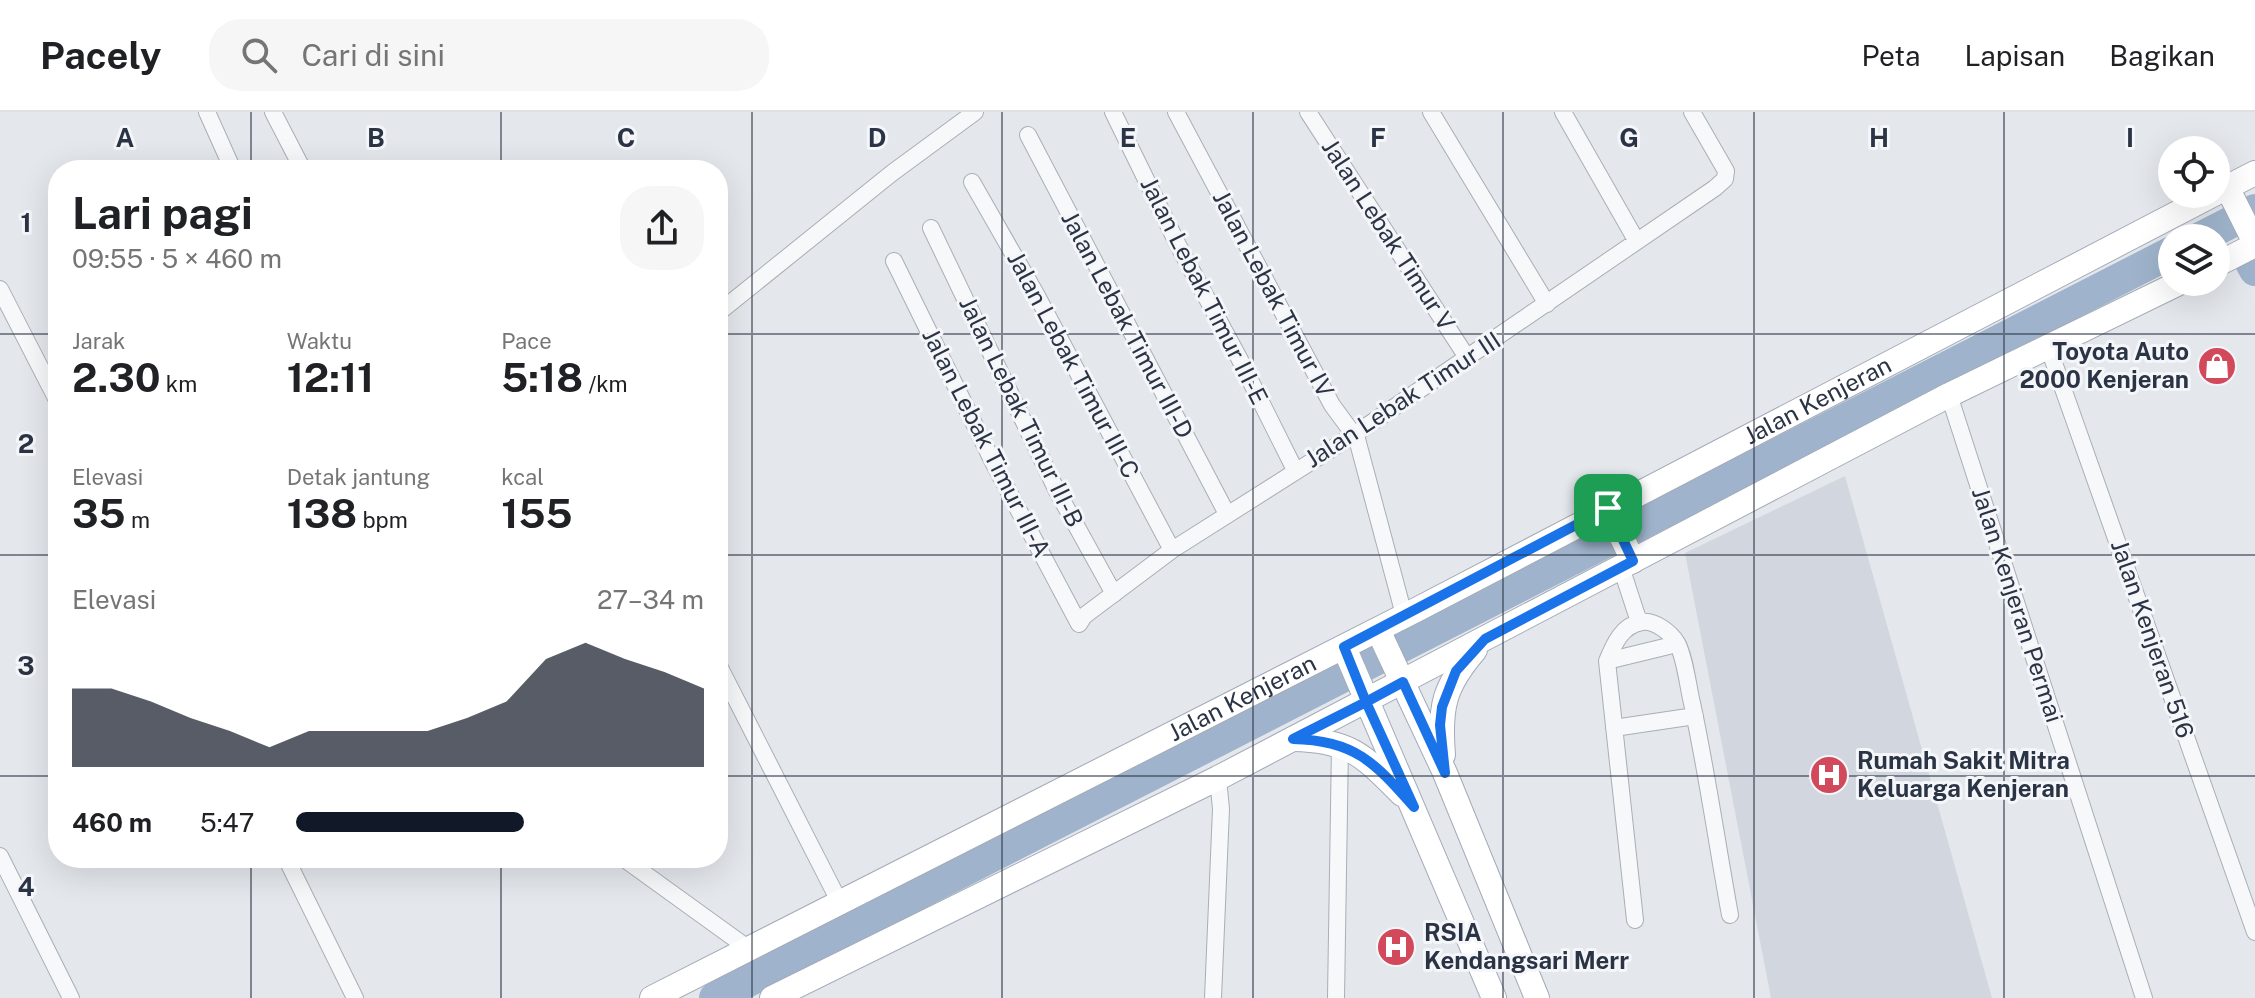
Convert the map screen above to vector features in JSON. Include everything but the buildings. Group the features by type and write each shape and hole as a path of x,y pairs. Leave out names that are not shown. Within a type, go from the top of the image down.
{"main road":[{"name":"Jalan Kenjeran","path":"2230,188 2255,173"},
{"path":"2230,205 2254,241 2230,256"},
{"name":"Jalan Kenjeran","path":"652,998 1380,634 1404,615 1611,515 1836,392 2193,208"},
{"path":"772,998 1218,778 1293,739 1400,676 1485,639 1628,560 1949,395 2158,293"},
{"path":"1611,515 1628,560"},
{"path":"1380,634 1445,773 1537,998"},
{"path":"1445,773 1440,725 1442,707 1456,671 1485,639"},
{"path":"1346,651 1494,998"},
{"path":"1293,739 1320,740 1358,752 1414,807"}],"street":[{"path":"207,112 229,160"},
{"path":"273,112 298,160"},
{"path":"728,304 892,173 975,112"},
{"name":"Jalan Lebak Timur III-E","path":"1113,112 1295,470"},
{"name":"Jalan Lebak Timur IV","path":"1176,112 1332,405 1355,434 1404,615"},
{"name":"Jalan Lebak Timur V","path":"1308,112 1468,359"},
{"path":"1431,112 1547,304"},
{"path":"1563,112 1636,240"},
{"name":"Jalan Lebak Timur III","path":"1079,624 1084,616 1172,550 1468,359 1715,188 1726,175 1692,112"},
{"name":"Jalan Lebak Timur III-D","path":"1028,135 1227,514"},
{"name":"Jalan Lebak Timur III-C","path":"972,182 1036,294 1172,550"},
{"name":"Jalan Lebak Timur III-B","path":"931,228 1057,491 1114,594"},
{"name":"Jalan Lebak Timur III-A","path":"894,261 993,462 1079,624"},
{"path":"0,289 48,383"},
{"name":"Jalan Kenjeran 516","path":"2048,346 2255,932"},
{"name":"Jalan Kenjeran Permai","path":"1949,395 2144,998"},
{"path":"1628,560 1639,622"},
{"path":"1635,920 1607,661 1614,642 1622,632 1639,622 1651,622 1661,627 1677,644 1695,716 1730,915"},
{"path":"1607,661 1677,644"},
{"path":"728,684 840,903"},
{"path":"1614,728 1695,716"},
{"path":"1336,998 1340,745"},
{"path":"1213,998 1221,809 1218,778"},
{"path":"0,856 71,998"},
{"path":"291,868 355,998"},
{"path":"637,868 749,949"}],"shaded area":[{"name":"Rumah Sakit Mitra Keluarga Kenjeran","path":"1845,476 1992,998 1771,998 1685,553"}],"waterway":[{"path":"2228,224 2255,210"},
{"path":"715,998 2158,259"},
{"path":"2250,261 2255,270"}],"place":[{"name":"Toyota Auto 2000 Kenjeran","path":"2217,366"},
{"name":"Rumah Sakit Mitra Keluarga Kenjeran","path":"1829,775"},
{"name":"RSIA Kendangsari Merr","path":"1396,947"}],"route":[{"path":"1608,508 1344,647 1366,702 1293,739 1320,740 1358,752 1414,807 1366,702 1403,682 1445,773 1440,725 1446,692 1456,671 1485,639 1633,561 1608,508"}]}
